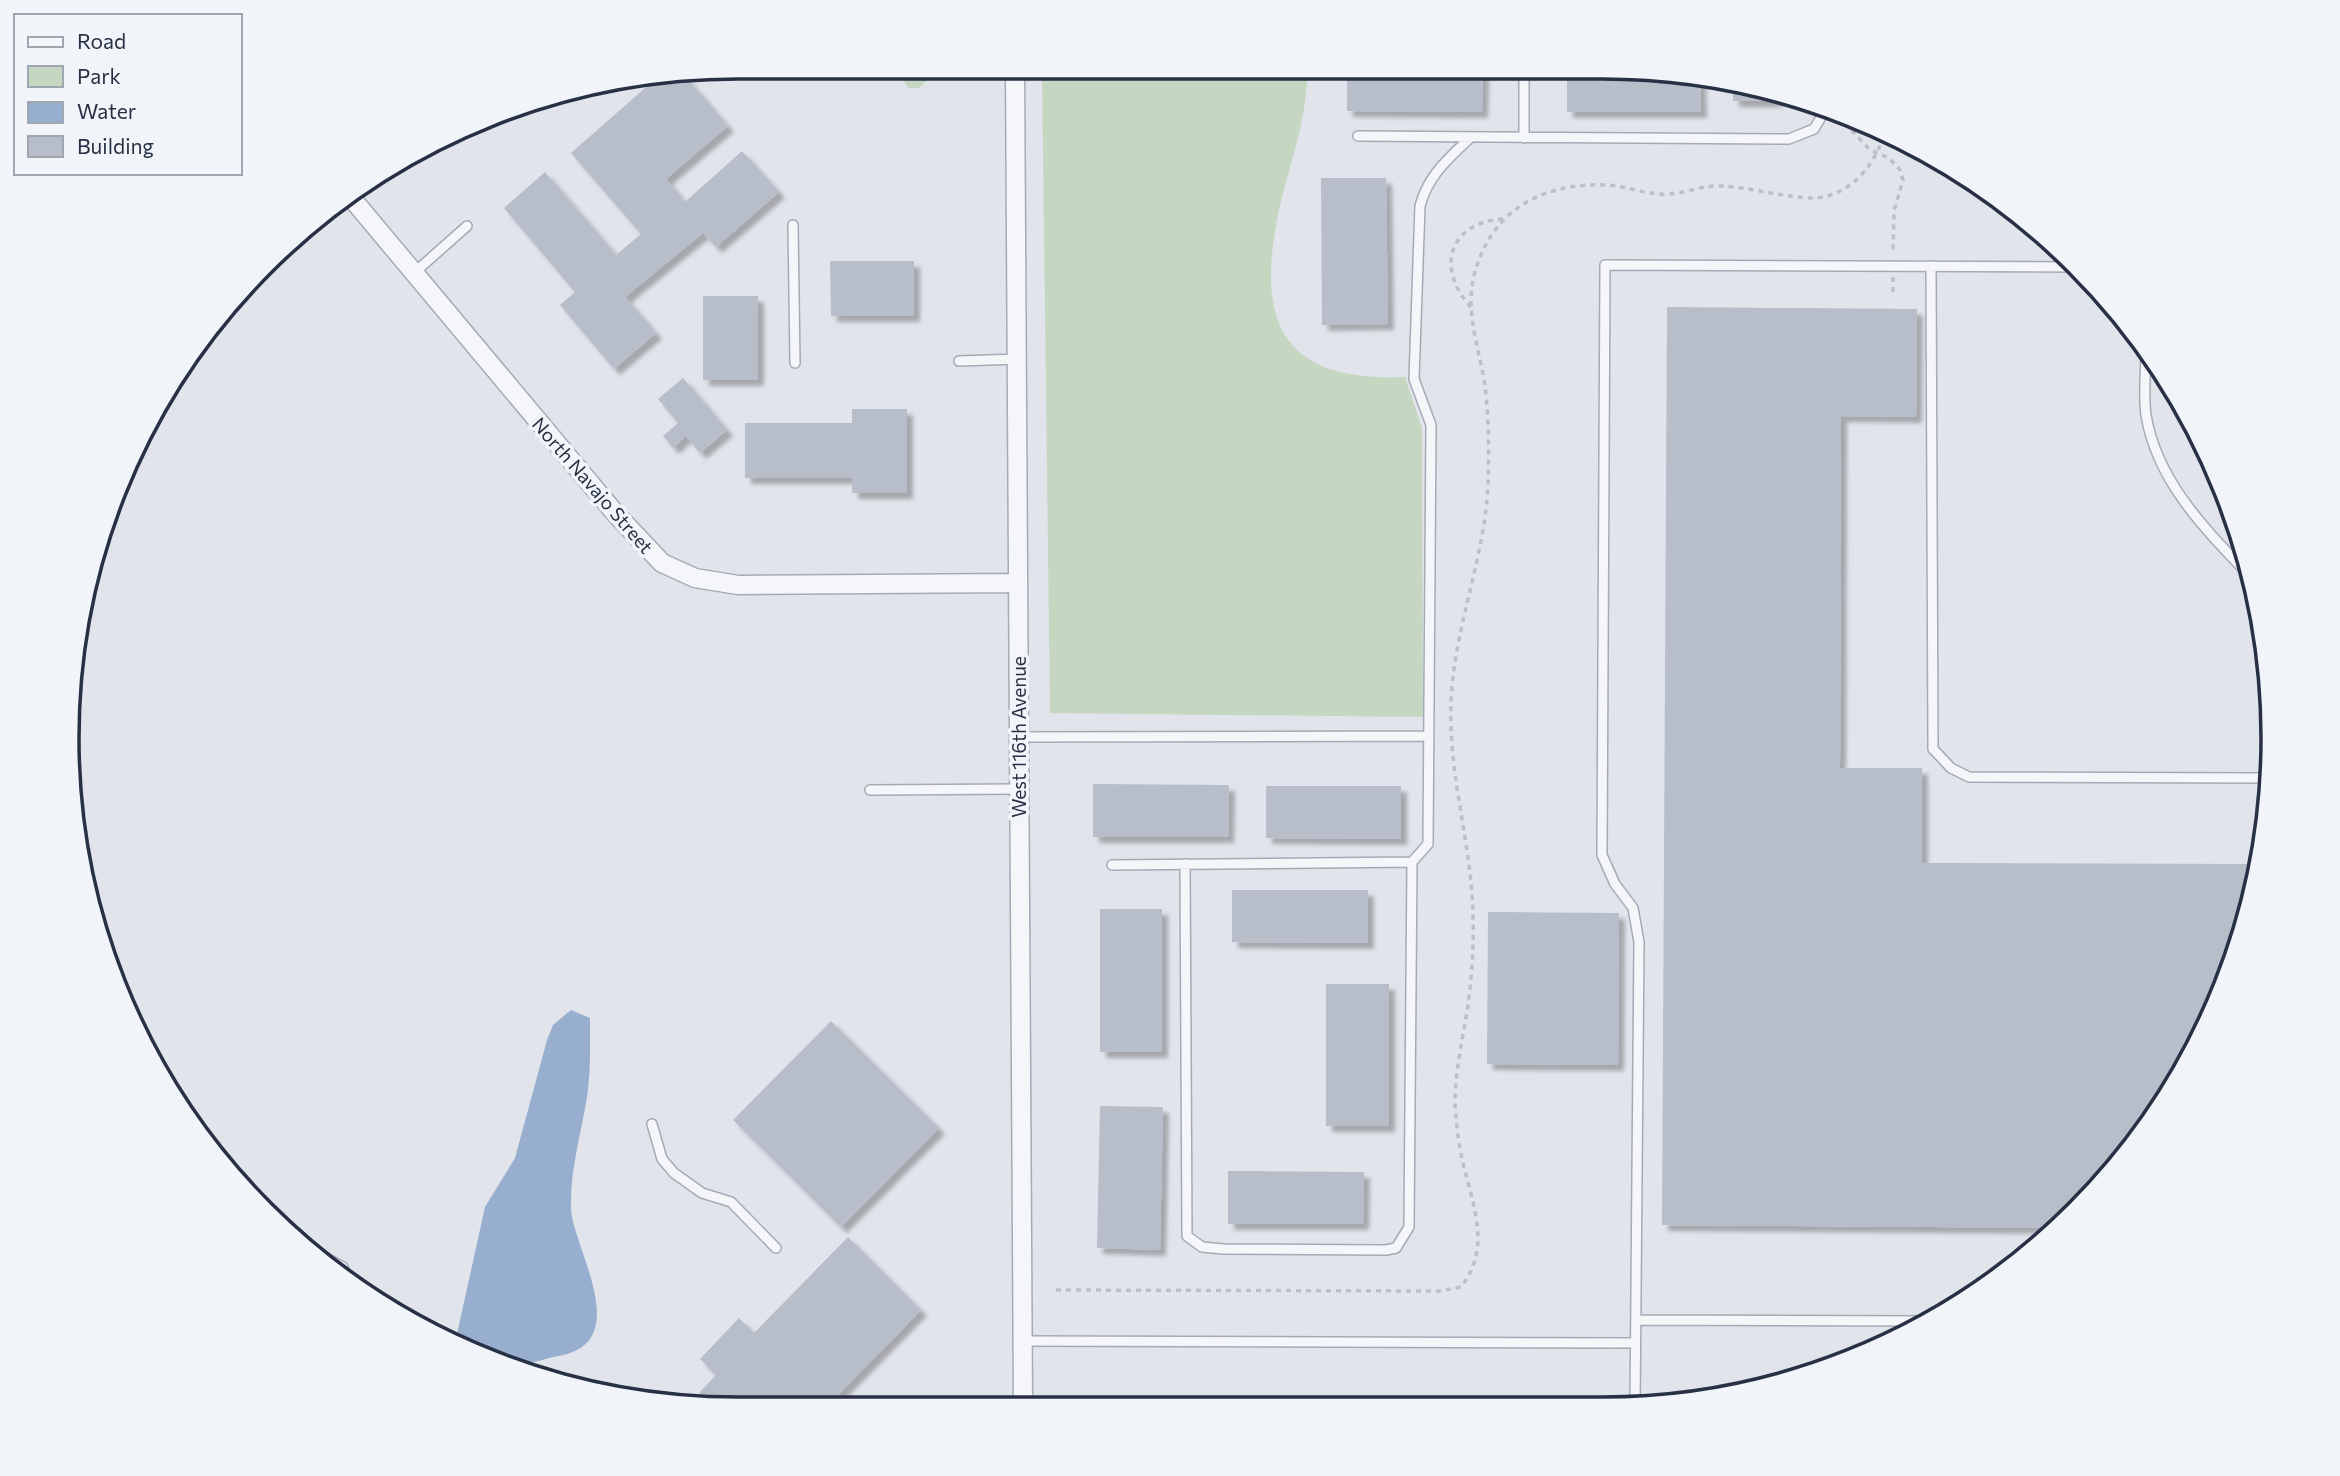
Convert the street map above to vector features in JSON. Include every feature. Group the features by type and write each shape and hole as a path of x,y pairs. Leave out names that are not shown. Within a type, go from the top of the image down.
{"street":[{"name":"West 116th Avenue","path":"1015,79 1023,1397"},
{"name":"North Navajo Street","path":"355,202 615,513 662,563 681,574 738,585 1017,583"}],"lane":[{"path":"1524,79 1524,138"},
{"path":"1358,136 1788,139 1814,129 1822,117"},
{"path":"1185,864 1187,1236 1202,1247 1223,1249 1396,1248 1409,1227 1412,862 1429,844 1431,425 1414,379 1420,205 1436,172 1471,137"},
{"path":"793,225 795,363"},
{"path":"414,273 467,226"},
{"path":"1635,1396 1639,942 1633,908 1615,884 1602,855 1605,265 2063,267"},
{"path":"1931,266 1933,749 1951,768 1969,777 2260,778"},
{"path":"959,361 1018,359"},
{"path":"2146,366 2146,415 2162,467 2195,519 2238,565"},
{"path":"1019,737 1429,736"},
{"path":"870,790 1019,789"},
{"path":"1112,865 1412,862"},
{"path":"652,1124 662,1158 674,1173 702,1193 731,1202 776,1248"},
{"path":"1636,1320 1909,1321"},
{"path":"1022,1341 1635,1343"}],"path":[{"path":"1849,127 1876,155 1889,158 1900,170 1903,180 1894,211 1893,296"},
{"path":"1056,1290 1440,1291 1461,1287 1469,1277 1478,1248 1479,1222 1458,1134 1455,1077 1471,976 1473,908 1469,860 1455,793 1451,708 1458,642 1484,529 1488,486 1486,393 1471,307 1472,285 1482,246 1503,219 1536,197 1563,186 1613,185 1670,195 1716,185 1814,198 1852,183 1872,165 1881,141"},
{"path":"1471,307 1452,281 1454,251 1468,230 1485,220 1503,219"}],"green space":[{"path":"902,79 928,79 919,88 908,88"},
{"path":"1042,79 1307,79 1304,112 1275,232 1271,269 1273,300 1280,326 1294,346 1313,361 1337,371 1368,376 1405,377 1422,428 1423,717 1050,713"}],"water":[{"path":"571,1010 590,1018 588,1087 574,1166 571,1208 592,1284 596,1324 590,1340 575,1351 529,1363 457,1334 485,1207 515,1158 553,1025"}],"building":[{"path":"1347,79 1483,79 1482,112 1347,111"},
{"path":"1567,79 1645,80 1700,86 1701,112 1567,112"},
{"path":"689,81 728,126 666,179 685,202 742,151 779,192 716,247 703,233 625,297 656,333 614,369 560,305 575,292 504,208 545,172 616,255 641,234 571,153 649,84"},
{"path":"1733,91 1773,101 1733,101"},
{"path":"1321,178 1386,178 1388,324 1322,325"},
{"path":"830,261 914,261 914,316 831,316"},
{"path":"703,296 758,296 758,380 703,380"},
{"path":"1667,307 1917,309 1916,417 1841,416 1840,768 1922,768 1922,863 2249,864 2239,909 2211,990 2173,1068 2125,1139 2098,1173 2043,1228 1662,1225"},
{"path":"683,378 727,430 700,453 686,436 673,448 663,436 678,423 658,399"},
{"path":"852,409 907,409 907,493 852,493 852,478 745,478 745,423 852,423"},
{"path":"1093,784 1229,785 1228,837 1093,837"},
{"path":"1266,786 1401,786 1401,839 1266,838"},
{"path":"1232,890 1368,890 1368,943 1232,942"},
{"path":"1100,909 1162,909 1162,1052 1100,1052"},
{"path":"1488,912 1619,913 1618,1065 1487,1064"},
{"path":"1326,984 1389,984 1389,1126 1326,1126"},
{"path":"831,1021 939,1128 841,1227 733,1120"},
{"path":"1100,1106 1163,1107 1160,1250 1097,1248"},
{"path":"1228,1171 1364,1172 1363,1224 1228,1224"},
{"path":"848,1237 921,1310 836,1397 702,1396 699,1393 716,1375 700,1359 739,1318 754,1333"}]}
